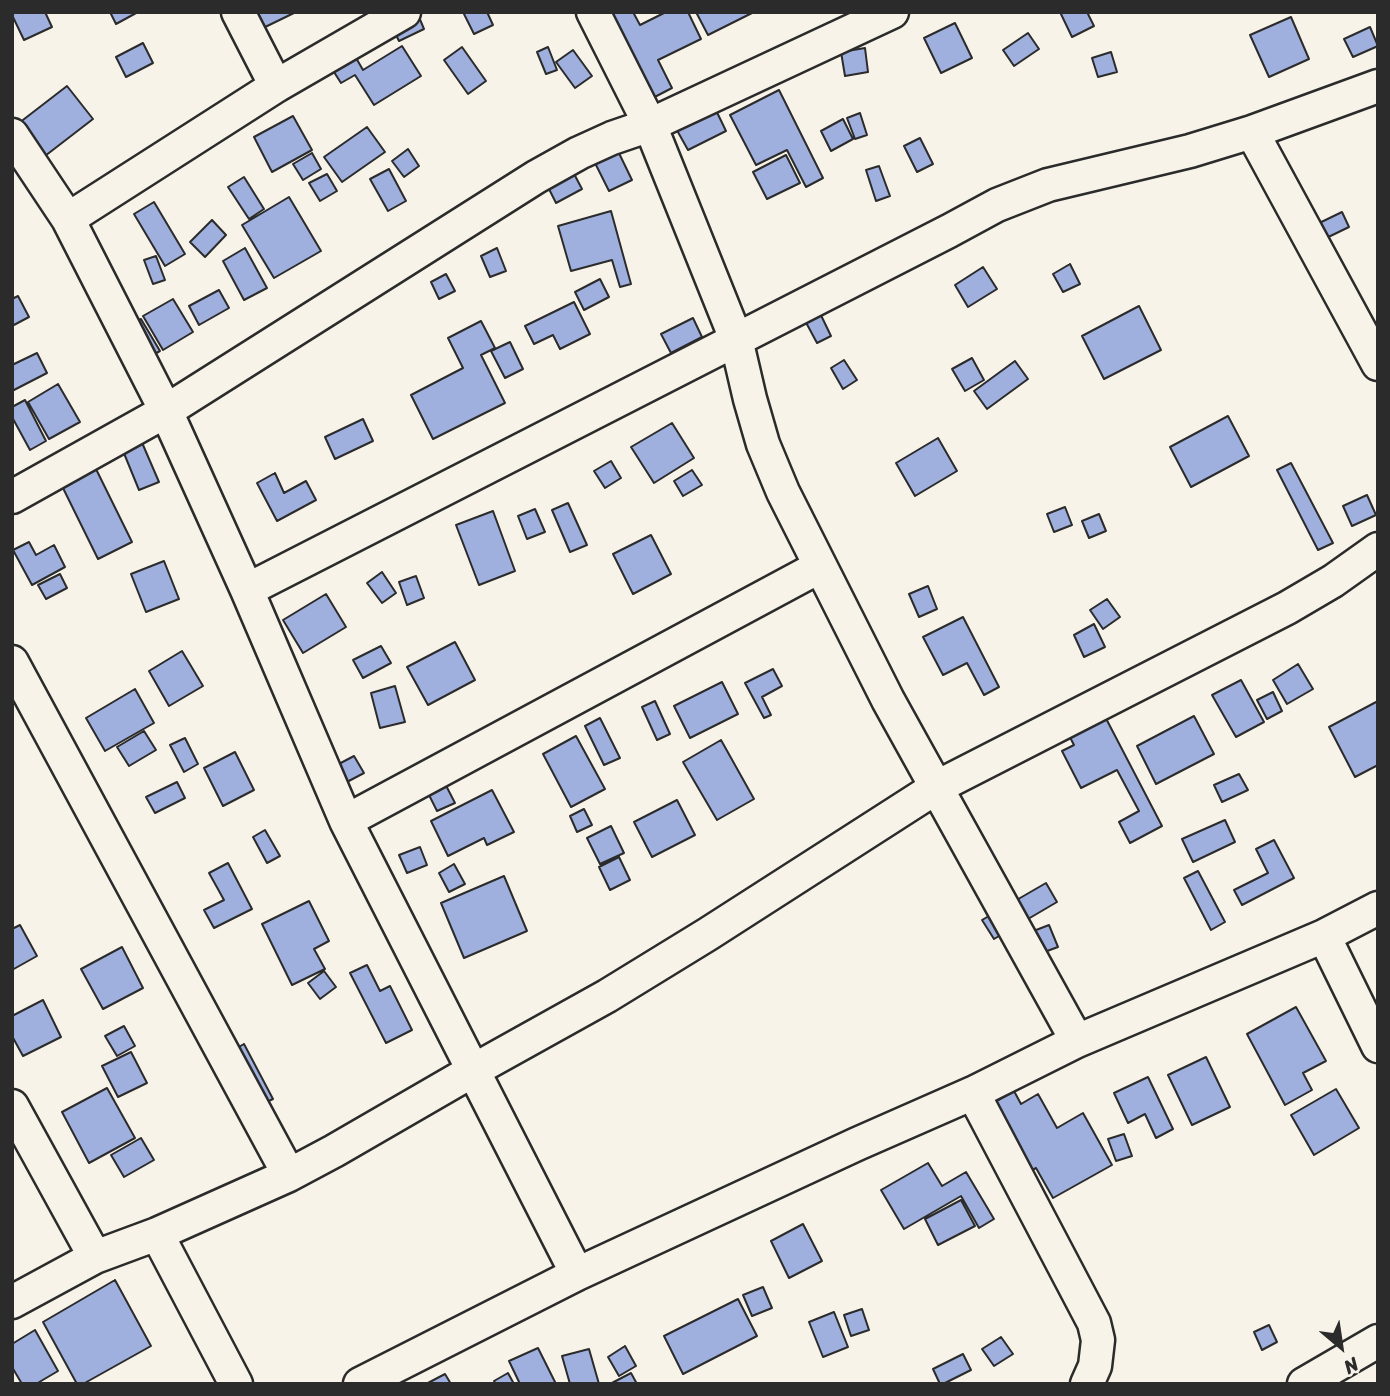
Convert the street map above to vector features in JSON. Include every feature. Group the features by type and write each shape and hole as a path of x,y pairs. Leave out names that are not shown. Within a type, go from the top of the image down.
{"street":[{"path":"238,12 276,86"},
{"path":"68,219 276,86 404,12"},
{"path":"593,12 650,125 736,339 763,444 783,492 888,700 1077,1041"},
{"path":"12,497 166,411 536,177 579,153 650,125 892,12"},
{"path":"247,590 997,205 1048,185 1190,151 1252,132 1378,86"},
{"path":"1252,132 1378,364"},
{"path":"12,135 68,219 166,411 247,590 346,821 577,1274"},
{"path":"12,1302 95,1257 157,1234 334,1152 619,989 937,787 1287,608 1333,581 1378,549"},
{"path":"346,821 819,567"},
{"path":"12,662 289,1175"},
{"path":"360,1384 577,1274 973,1093 1077,1041 1324,936 1378,908"},
{"path":"1324,936 1378,1046"},
{"path":"973,1093 1094,1323 1098,1340 1096,1366 1087,1384"},
{"path":"12,1106 95,1257"},
{"path":"157,1234 236,1384"},
{"path":"1304,1384 1378,1341"}],"building":[{"path":"12,12 45,12 52,27 24,40"},
{"path":"110,12 138,12 116,24"},
{"path":"251,12 296,12 259,30"},
{"path":"463,12 487,12 493,25 474,34"},
{"path":"610,12 633,12 640,25 666,12 688,12 701,39 658,60 672,88 647,101"},
{"path":"696,12 752,12 752,13 708,35"},
{"path":"1060,12 1087,12 1094,26 1072,37"},
{"path":"419,17 424,29 399,41 393,29"},
{"path":"1291,17 1309,59 1269,77 1250,35"},
{"path":"955,23 972,58 941,73 924,38"},
{"path":"1370,27 1378,46 1353,57 1344,39"},
{"path":"1028,33 1039,49 1014,66 1003,50"},
{"path":"143,43 153,63 126,77 116,57"},
{"path":"348,44 363,70 402,46 421,76 374,105 355,75 341,83 325,58"},
{"path":"462,47 486,81 468,94 444,60"},
{"path":"548,47 557,70 546,74 537,52"},
{"path":"865,48 868,72 845,76 841,52"},
{"path":"573,50 592,76 575,88 556,62"},
{"path":"1111,52 1117,72 1098,77 1092,58"},
{"path":"67,86 93,119 45,156 19,123"},
{"path":"779,90 823,178 806,187 787,150 756,165 730,115"},
{"path":"713,104 726,131 688,150 674,125"},
{"path":"860,113 867,135 855,139 847,118"},
{"path":"293,116 312,150 272,172 254,137"},
{"path":"843,119 853,139 831,151 821,131"},
{"path":"367,127 385,152 342,182 324,157"},
{"path":"920,138 933,164 917,172 904,146"},
{"path":"616,147 632,180 609,191 593,159"},
{"path":"408,149 419,166 404,177 392,161"},
{"path":"312,153 321,169 303,180 293,164"},
{"path":"786,155 800,183 767,199 753,172"},
{"path":"879,166 890,196 876,201 866,170"},
{"path":"571,168 582,189 556,203 545,181"},
{"path":"389,169 406,201 388,211 370,179"},
{"path":"327,174 337,191 320,201 309,183"},
{"path":"244,177 264,209 249,219 228,187"},
{"path":"289,197 321,251 274,278 242,225"},
{"path":"154,202 185,254 165,266 134,214"},
{"path":"611,211 631,284 620,287 612,260 571,271 558,226"},
{"path":"1342,212 1349,227 1316,243 1309,228"},
{"path":"212,220 226,235 205,257 190,242"},
{"path":"245,248 267,288 244,300 223,261"},
{"path":"497,248 506,271 490,277 481,256"},
{"path":"156,256 165,280 153,284 144,260"},
{"path":"1070,264 1080,284 1063,292 1053,274"},
{"path":"983,267 997,289 968,307 955,285"},
{"path":"446,274 455,291 439,299 431,282"},
{"path":"600,279 609,297 584,310 575,292"},
{"path":"219,290 229,308 199,325 189,306"},
{"path":"18,296 29,317 12,326 12,299"},
{"path":"173,299 193,332 163,350 143,316"},
{"path":"574,302 590,334 560,349 553,335 534,344 525,326"},
{"path":"1139,306 1161,350 1104,379 1082,336"},
{"path":"817,307 831,336 817,343 802,315"},
{"path":"693,318 702,337 671,353 661,334"},
{"path":"141,319 160,351 140,362 122,329"},
{"path":"481,321 495,348 481,355 505,403 433,439 411,395 463,368 448,338"},
{"path":"510,342 523,369 505,378 491,351"},
{"path":"37,353 47,373 12,391 12,365"},
{"path":"972,358 984,380 965,391 952,369"},
{"path":"844,360 857,380 843,389 831,368"},
{"path":"1015,361 1028,379 987,409 974,391"},
{"path":"58,384 80,422 49,439 28,402"},
{"path":"25,400 46,441 30,450 12,417 12,407"},
{"path":"1228,416 1249,456 1191,487 1170,447"},
{"path":"363,419 373,441 335,459 325,437"},
{"path":"672,423 694,458 654,483 631,447"},
{"path":"140,438 159,482 139,490 121,446"},
{"path":"938,438 957,471 915,496 896,463"},
{"path":"611,461 621,478 605,488 594,471"},
{"path":"1291,463 1333,543 1318,550 1277,470"},
{"path":"95,467 132,542 98,559 61,484"},
{"path":"692,470 702,485 683,496 674,481"},
{"path":"275,473 284,493 306,481 316,500 277,521 257,483"},
{"path":"1367,495 1376,515 1352,526 1343,506"},
{"path":"568,503 587,545 570,552 552,510"},
{"path":"1065,507 1072,525 1054,532 1047,514"},
{"path":"535,509 545,532 527,539 518,516"},
{"path":"493,511 515,571 479,585 456,525"},
{"path":"1099,514 1106,531 1089,538 1082,521"},
{"path":"651,535 671,574 633,594 613,554"},
{"path":"29,542 36,555 54,545 65,567 32,585 13,550"},
{"path":"164,561 179,599 146,612 131,574"},
{"path":"382,572 396,593 382,603 367,583"},
{"path":"60,574 67,588 46,599 38,585"},
{"path":"416,576 424,598 407,605 399,582"},
{"path":"928,586 937,609 919,617 909,594"},
{"path":"326,594 346,627 303,653 283,620"},
{"path":"1107,599 1120,617 1103,629 1090,610"},
{"path":"963,617 999,687 984,695 967,663 943,675 923,637"},
{"path":"1094,624 1105,647 1084,657 1074,635"},
{"path":"455,642 475,680 428,705 407,667"},
{"path":"381,646 391,663 363,678 353,660"},
{"path":"182,651 203,686 169,706 149,671"},
{"path":"1298,664 1313,689 1287,704 1273,680"},
{"path":"773,669 782,686 762,697 771,715 764,718 745,683"},
{"path":"1241,680 1264,722 1236,737 1212,695"},
{"path":"722,682 738,714 690,738 674,706"},
{"path":"395,686 405,722 380,728 371,693"},
{"path":"135,689 154,723 105,751 86,718"},
{"path":"1273,692 1282,711 1267,719 1257,700"},
{"path":"655,701 670,734 657,740 642,707"},
{"path":"1378,701 1378,765 1355,777 1329,727"},
{"path":"1099,705 1162,826 1130,843 1119,822 1139,811 1117,770 1081,788 1062,751 1074,745 1063,724"},
{"path":"1194,716 1214,754 1156,784 1137,746"},
{"path":"600,718 620,758 604,765 585,726"},
{"path":"144,731 156,750 129,766 117,747"},
{"path":"576,736 605,789 571,807 543,754"},
{"path":"185,738 198,764 184,772 170,745"},
{"path":"721,740 754,799 717,820 683,762"},
{"path":"235,752 254,790 223,806 204,768"},
{"path":"354,756 364,773 345,783 335,766"},
{"path":"438,770 455,803 437,811 421,779"},
{"path":"1239,774 1248,790 1222,802 1214,785"},
{"path":"177,782 185,798 155,813 146,797"},
{"path":"492,790 514,832 487,845 484,838 448,856 431,821"},
{"path":"677,800 695,835 652,857 634,822"},
{"path":"584,809 592,825 577,832 570,816"},
{"path":"1225,820 1235,842 1193,862 1182,839"},
{"path":"611,826 624,853 600,864 587,838"},
{"path":"265,830 280,856 267,863 253,837"},
{"path":"1274,840 1294,878 1242,905 1234,890 1268,873 1256,849"},
{"path":"420,847 427,865 407,873 399,855"},
{"path":"619,857 630,880 610,890 599,867"},
{"path":"228,863 252,909 214,928 204,910 224,900 209,873"},
{"path":"454,864 465,884 449,892 439,873"},
{"path":"1198,871 1225,922 1211,930 1184,878"},
{"path":"504,876 527,931 464,958 441,903"},
{"path":"1046,883 1057,902 994,939 982,920"},
{"path":"309,901 329,941 314,949 325,969 292,985 262,924"},
{"path":"20,925 37,956 12,970 12,929"},
{"path":"1049,925 1058,947 1039,954 1031,932"},
{"path":"122,947 143,988 103,1009 81,969"},
{"path":"367,965 380,991 390,986 412,1030 386,1043 350,973"},
{"path":"324,971 336,987 320,999 308,983"},
{"path":"43,1000 61,1037 23,1056 12,1036 12,1016"},
{"path":"1296,1007 1326,1061 1303,1073 1312,1090 1285,1105 1247,1034"},
{"path":"124,1026 135,1046 117,1056 105,1036"},
{"path":"244,1044 273,1099 256,1107 228,1053"},
{"path":"131,1052 147,1083 118,1097 102,1066"},
{"path":"1206,1057 1230,1107 1192,1125 1168,1075"},
{"path":"1148,1077 1173,1129 1156,1138 1145,1114 1128,1123 1114,1093"},
{"path":"107,1088 135,1138 89,1163 62,1112"},
{"path":"1336,1089 1359,1128 1314,1155 1291,1115"},
{"path":"1014,1091 1021,1104 1038,1094 1057,1128 1083,1113 1112,1165 1053,1198 1036,1168 1023,1175 985,1108"},
{"path":"1124,1134 1132,1156 1116,1161 1108,1139"},
{"path":"141,1138 154,1160 124,1177 111,1155"},
{"path":"928,1163 942,1186 966,1172 994,1219 979,1228 961,1196 904,1229 881,1190"},
{"path":"961,1200 975,1226 938,1245 925,1219"},
{"path":"803,1224 822,1261 789,1278 771,1241"},
{"path":"115,1280 151,1346 83,1384 77,1384 43,1322"},
{"path":"763,1287 772,1308 752,1316 743,1295"},
{"path":"738,1299 757,1336 683,1374 664,1336"},
{"path":"862,1309 869,1330 851,1336 844,1315"},
{"path":"834,1312 848,1347 823,1357 809,1322"},
{"path":"1269,1325 1277,1342 1262,1350 1254,1332"},
{"path":"35,1330 58,1371 36,1384 22,1384 12,1367 12,1344"},
{"path":"1001,1337 1013,1354 994,1366 982,1349"},
{"path":"625,1346 636,1366 619,1376 608,1357"},
{"path":"538,1348 556,1384 520,1384 509,1361"},
{"path":"589,1349 599,1384 570,1384 562,1356"},
{"path":"963,1354 971,1370 940,1384 933,1369"},
{"path":"508,1373 514,1384 496,1384 494,1381"},
{"path":"631,1373 637,1384 610,1384"},
{"path":"445,1374 451,1384 426,1384"}]}
